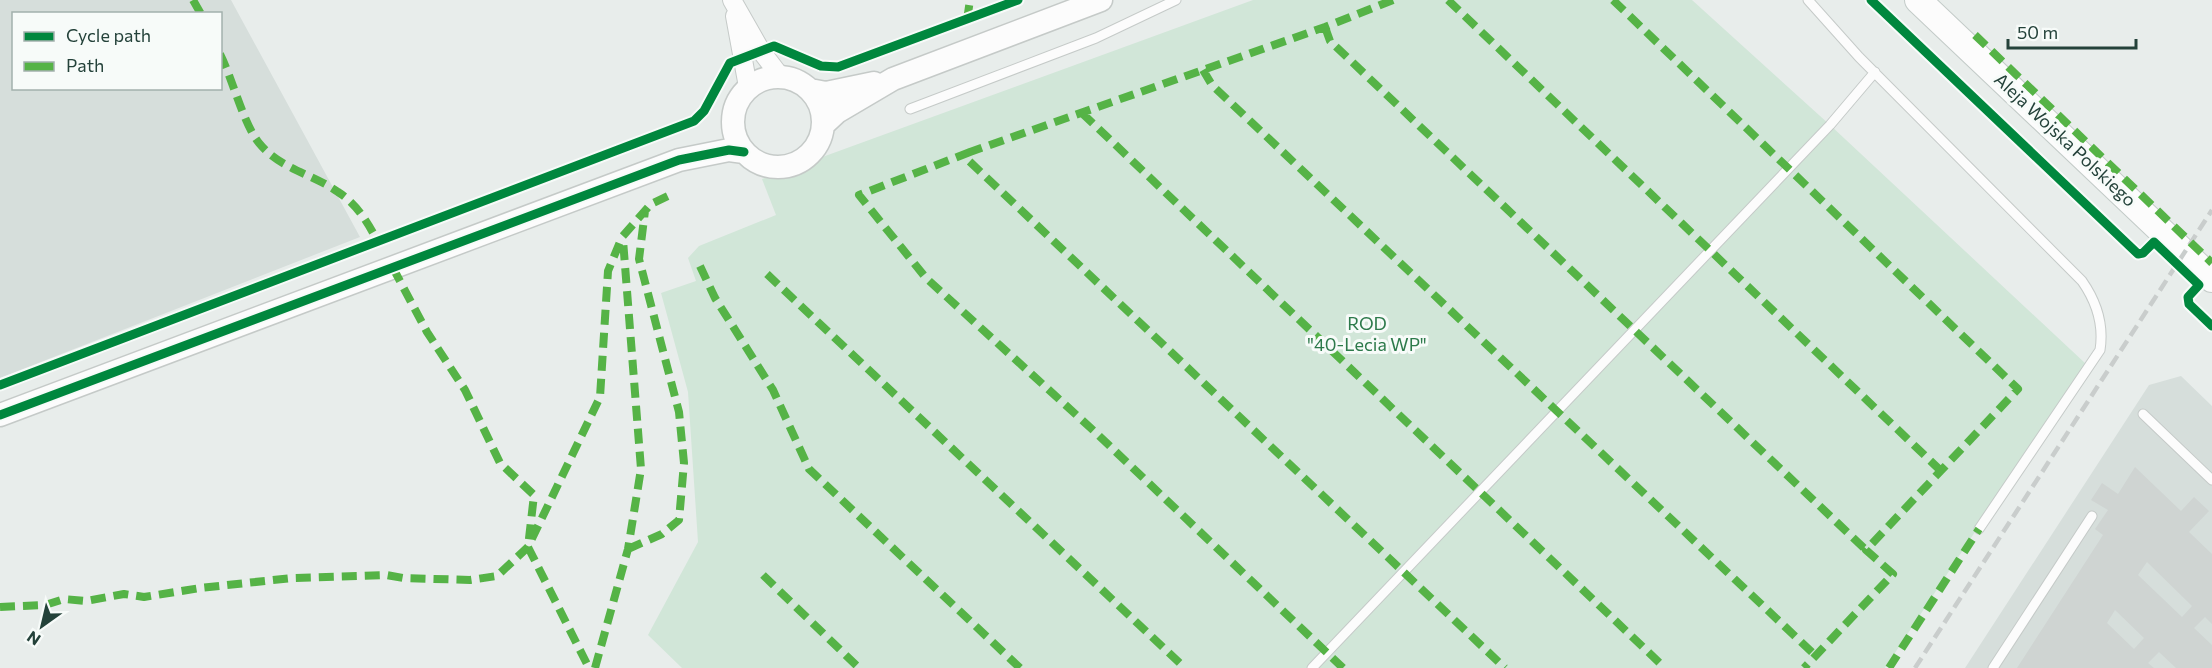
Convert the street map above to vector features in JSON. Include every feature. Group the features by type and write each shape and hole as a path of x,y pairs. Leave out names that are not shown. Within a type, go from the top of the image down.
{"main road":[{"name":"Aleja Wojska Polskiego","path":"1918,0 2212,279"}],"street":[{"path":"732,0 761,51 780,76"},
{"path":"732,0 748,87"},
{"path":"810,90 826,93 893,79 1101,0"},
{"path":"0,415 679,160 729,150 744,152 768,166 788,166 798,163 814,150 823,125 821,108 810,90 801,83 780,76 769,77 748,87 735,106 733,122 736,139 744,152"},
{"path":"823,125 837,112 893,79"},
{"path":"679,160 733,122"}],"lane":[{"path":"910,109 1096,38 1176,0"},
{"path":"1808,0 1875,72 2082,281 2094,300 2103,334 2100,350 1979,529"},
{"path":"1312,668 1830,125 1875,72"},
{"path":"2143,414 2212,480"},
{"path":"1993,668 2092,516"}],"shaded area":[{"path":"0,0 231,0 360,237 0,378"},
{"path":"2181,376 2212,406 2212,668 1965,668 2149,385"}],"green space":[{"name":"ROD \"40-Lecia WP\"","path":"1253,0 1692,0 1830,125 2086,364 1885,668 682,668 648,635 698,542 688,392 661,293 696,281 688,258 699,246 776,215 762,179"}],"building":[{"path":"2135,467 2181,511 2194,497 2209,511 2189,532 2212,554 2212,624 2205,617 2194,628 2212,645 2212,668 2176,668 2159,652 2148,663 2154,668 2017,668 2103,535 2095,529 2108,510 2091,500 2102,483 2118,494","holes":["2147,562 2192,606 2182,617 2138,575","2115,610 2144,638 2134,649 2107,623"]}],"railway":[{"path":"1915,668 2212,210"}],"marked path":[{"path":"193,0 200,12"},
{"path":"967,20 970,0"},
{"path":"1393,0 1325,27 970,152 968,160 1505,668"},
{"path":"1448,0 1941,471"},
{"path":"1613,0 2018,389 1866,550 1893,574 1804,668"},
{"path":"1325,27 1330,41 1866,550"},
{"path":"1975,35 2212,263"},
{"path":"222,58 243,113 259,143 277,159 345,197 361,214 378,242"},
{"path":"1203,70 1212,85 1816,656"},
{"path":"1082,113 1665,668"},
{"path":"970,152 859,195 926,278 1094,431 1343,668"},
{"path":"0,607 45,605 64,599 86,601 124,594 144,597 292,578 386,575 403,578 470,580 497,576 528,547 600,397 608,271 622,237 651,204 668,196"},
{"path":"628,549 662,534 679,520 684,463 679,412 639,259 645,211"},
{"path":"595,668 628,549 641,469 623,240"},
{"path":"700,266 715,298 773,390 809,469 1020,668"},
{"path":"393,268 427,332 465,390 500,463 534,495 528,547 589,668"},
{"path":"767,274 1185,668"},
{"path":"1889,668 1979,529"},
{"path":"763,575 859,668"}],"cycle path":[{"path":"0,385 694,121 704,111 730,63 774,46 821,66 838,67 1018,0"},
{"path":"1871,0 2138,254 2143,253 2154,242 2199,285 2188,297 2189,304 2212,326"},
{"path":"0,415 679,160 729,150 744,152"}]}
